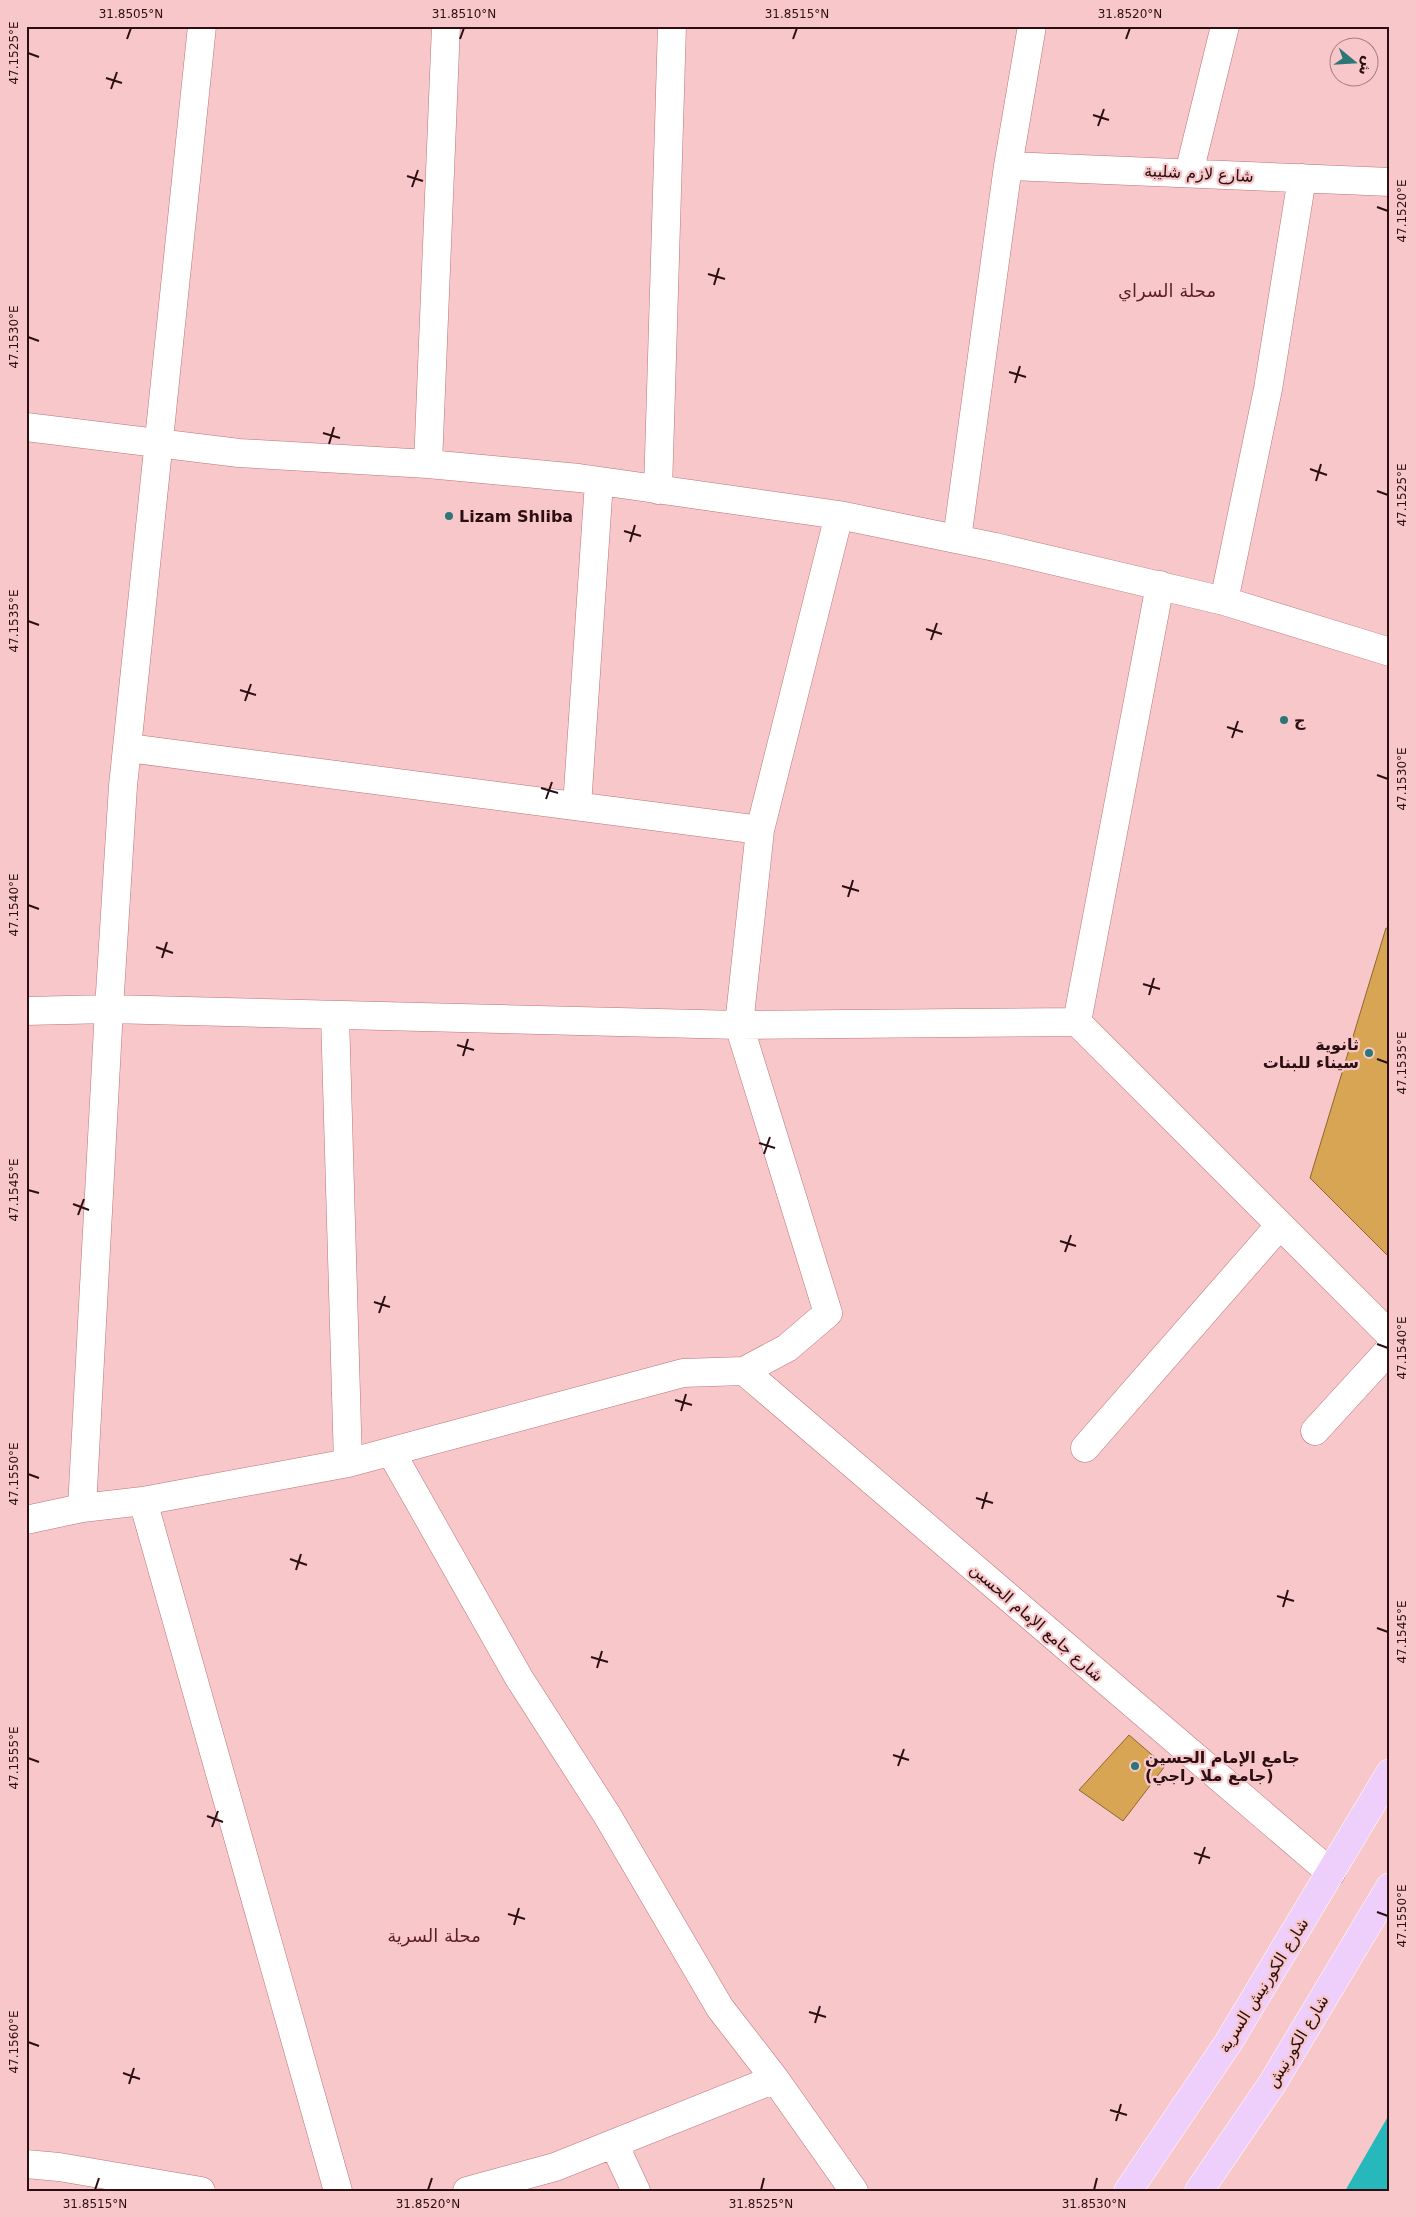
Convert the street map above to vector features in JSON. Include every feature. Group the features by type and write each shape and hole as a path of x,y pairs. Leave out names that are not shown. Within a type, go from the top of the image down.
{"main road":[{"name":"شارع الكورنيش السرية","path":"1128,2191 1228,2043 1390,1773"},
{"name":"شارع الكورنيش","path":"1199,2191 1272,2084 1390,1887"}],"street":[{"path":"82,1508 123,786 202,26"},
{"path":"428,464 446,26"},
{"path":"658,490 672,26"},
{"path":"957,540 1008,166 1032,26"},
{"path":"1190,173 1224,26"},
{"name":"شارع لازم شليبة","path":"1008,166 1390,182"},
{"path":"1224,600 1268,389 1302,178"},
{"path":"26,427 239,453 428,464 599,482 839,515 1224,600 1390,652"},
{"path":"577,806 599,482"},
{"path":"26,1520 82,1508 143,1501 348,1462 683,1374 744,1370 787,1348 828,1313 739,1025 760,830 839,515"},
{"path":"1077,1022 1160,586"},
{"path":"128,748 760,830"},
{"path":"26,1011 109,1009 739,1025 1077,1022 1390,1335"},
{"path":"334,1015 348,1462"},
{"path":"1085,1448 1280,1225"},
{"path":"1315,1431 1390,1349"},
{"name":"شارع جامع الإمام الحسين","path":"744,1370 1331,1873"},
{"path":"391,1452 519,1678 607,1814 720,2008 775,2079 854,2191"},
{"path":"143,1501 338,2191"},
{"path":"467,2191 555,2167 775,2079"},
{"path":"614,2144 636,2191"},
{"path":"26,2164 59,2167 201,2191"}],"water":[{"path":"1390,2113 1390,2191 1345,2191"}],"building":[{"name":"ثانوية سيناء للبنات","path":"1386,928 1390,929 1390,1258 1310,1178"},
{"path":"1129,1735 1165,1766 1123,1821 1079,1790"}],"place":[{"name":"Lizam Shliba","path":"449,516"},
{"name":"ج","path":"1284,720"},
{"name":"ثانوية سيناء للبنات","path":"1369,1053"},
{"name":"جامع الإمام الحسين (جامع ملا راجي)","path":"1135,1766"}],"district":[{"name":"محلة السراي","path":"1167,291"},
{"name":"محلة السرية","path":"434,1936"}]}
